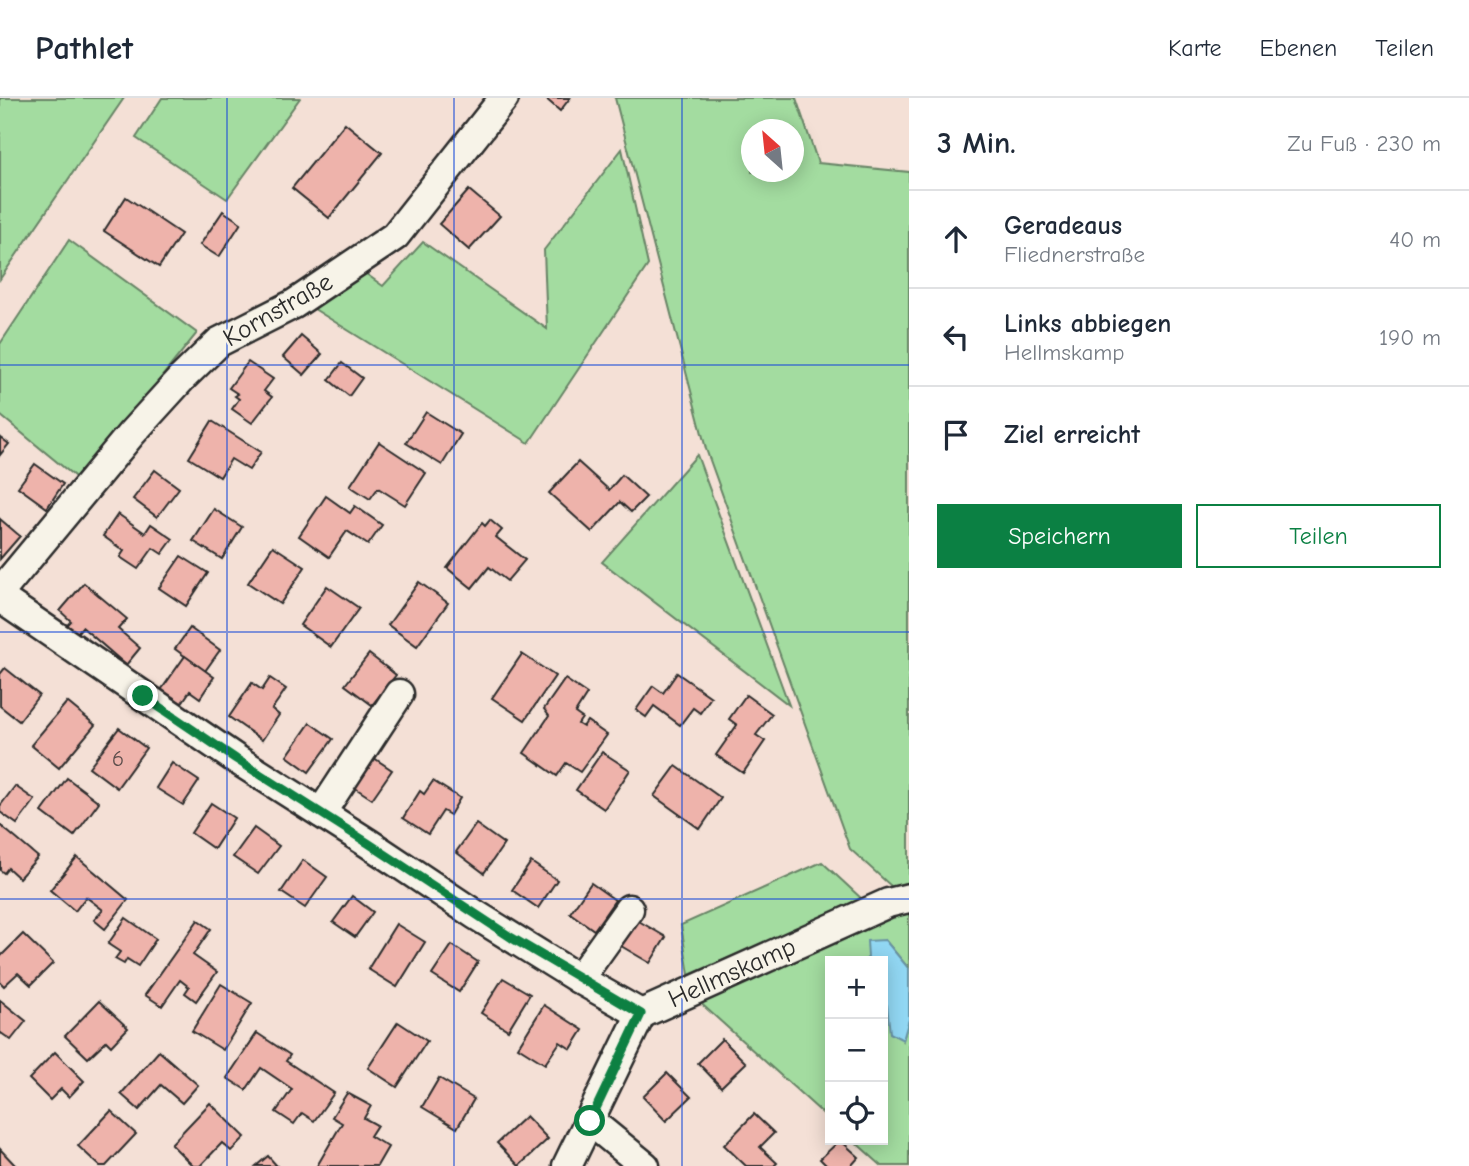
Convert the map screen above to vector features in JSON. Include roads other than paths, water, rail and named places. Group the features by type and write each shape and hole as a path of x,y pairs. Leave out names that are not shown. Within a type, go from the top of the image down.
{"street":[{"name":"Kornstraße","path":"0,592 131,434 219,342 294,304 396,236 504,98"},
{"name":"Hellmskamp","path":"0,598 236,759 494,927 641,1014 888,903 909,898"},
{"path":"321,813 399,694"},
{"path":"579,979 629,909"},
{"path":"566,1166 641,1014"},
{"path":"590,1121 645,1166"}],"water":[{"path":"885,940 909,969 909,1019 903,1040 890,1033 888,956 868,956 867,941"}]}
